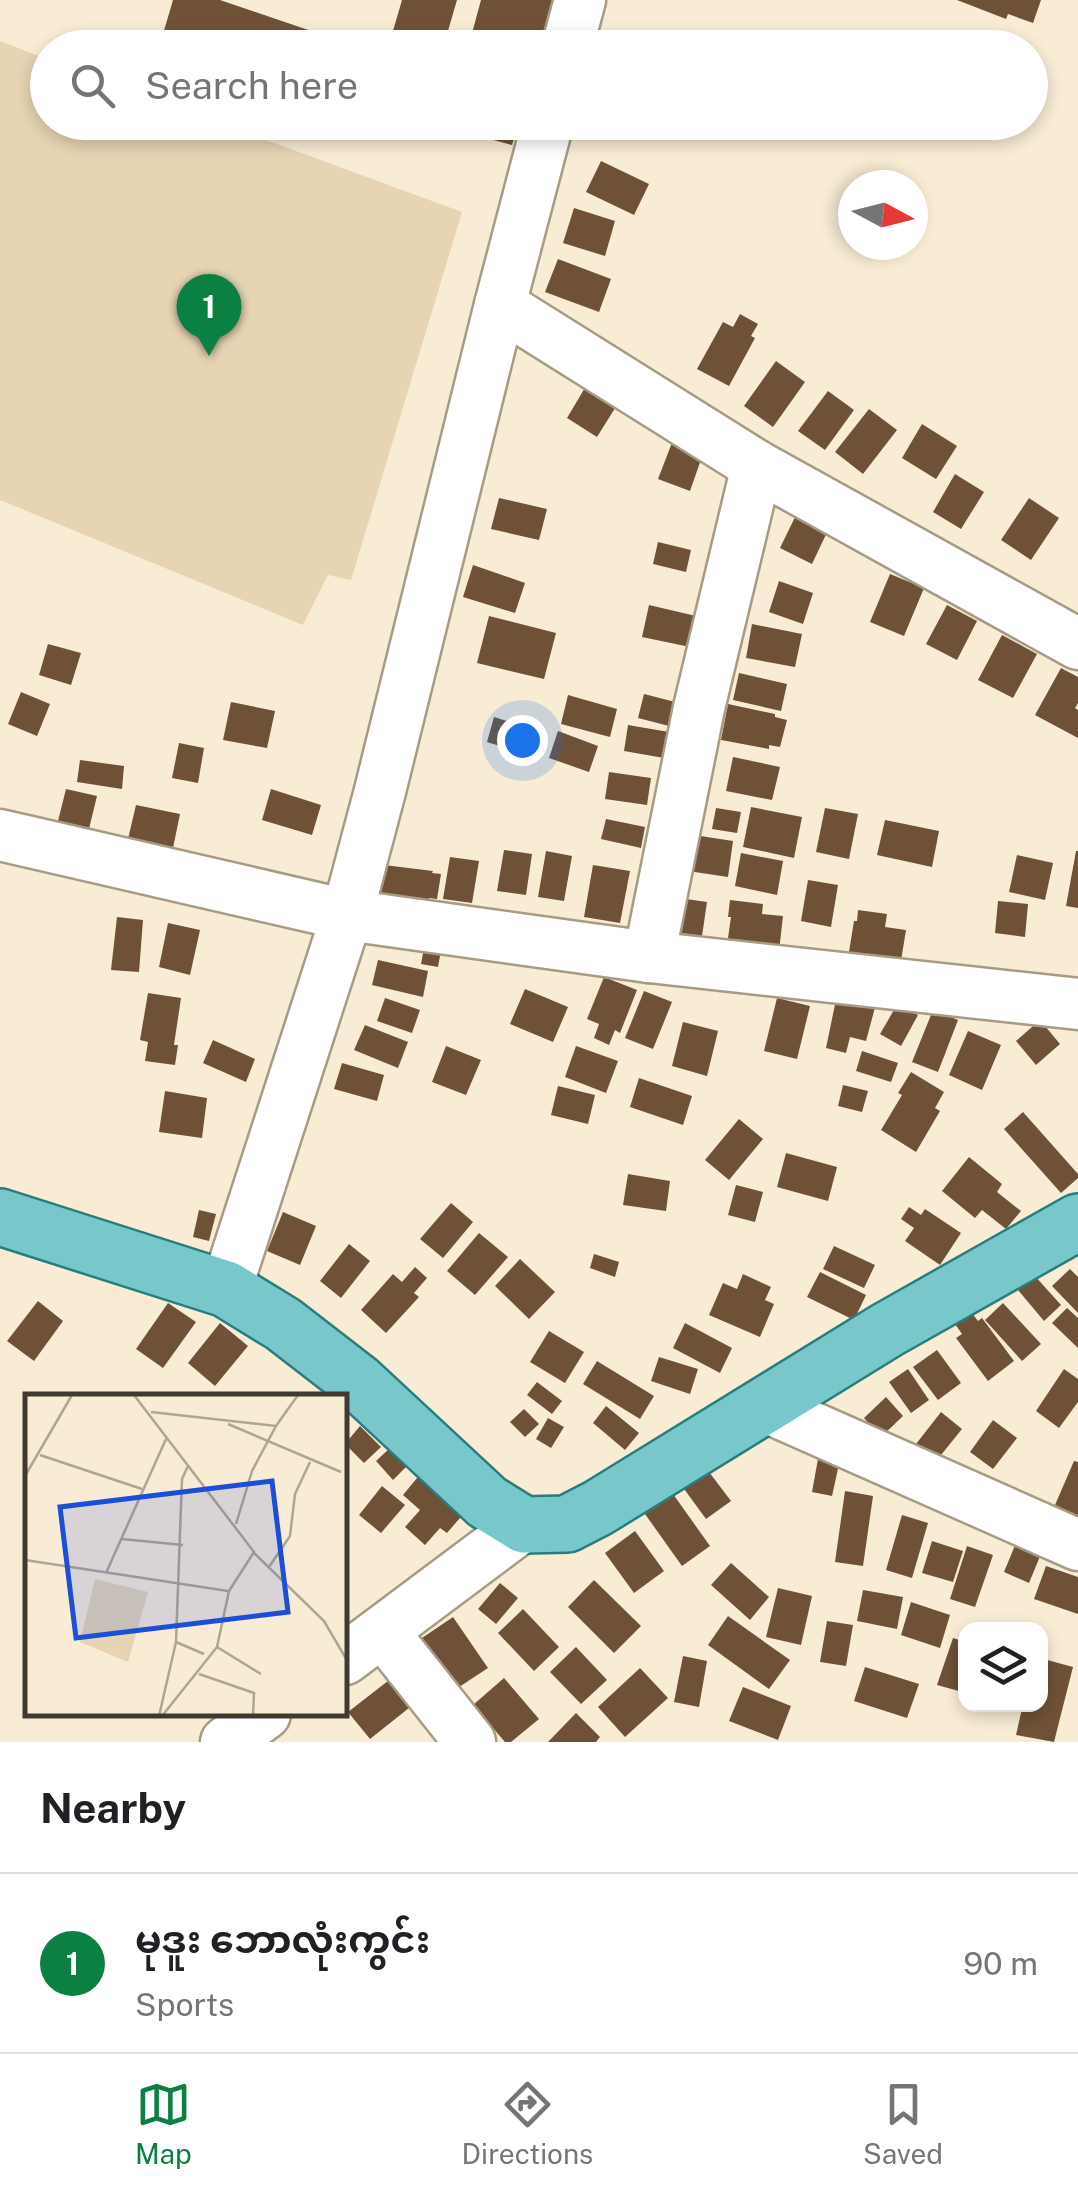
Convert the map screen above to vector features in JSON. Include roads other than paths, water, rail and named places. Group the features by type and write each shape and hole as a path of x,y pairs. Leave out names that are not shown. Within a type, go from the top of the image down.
{"main road":[{"path":"0,1217 226,1289 283,1324 358,1382 487,1502 524,1525 567,1524 598,1508 888,1330 1078,1222"}],"street":[{"path":"572,30 580,0"},
{"path":"226,1289 347,915 543,140"},
{"path":"500,305 757,466 1078,644"},
{"path":"648,956 698,708 757,466"},
{"path":"0,835 347,915 648,956 1078,1004"},
{"path":"764,1406 1078,1545"},
{"path":"470,1742 364,1645 524,1525"},
{"path":"226,1742 262,1717"}],"place":[{"name":"မုဒူး ဘောလုံးကွင်း","path":"209,356"}]}
